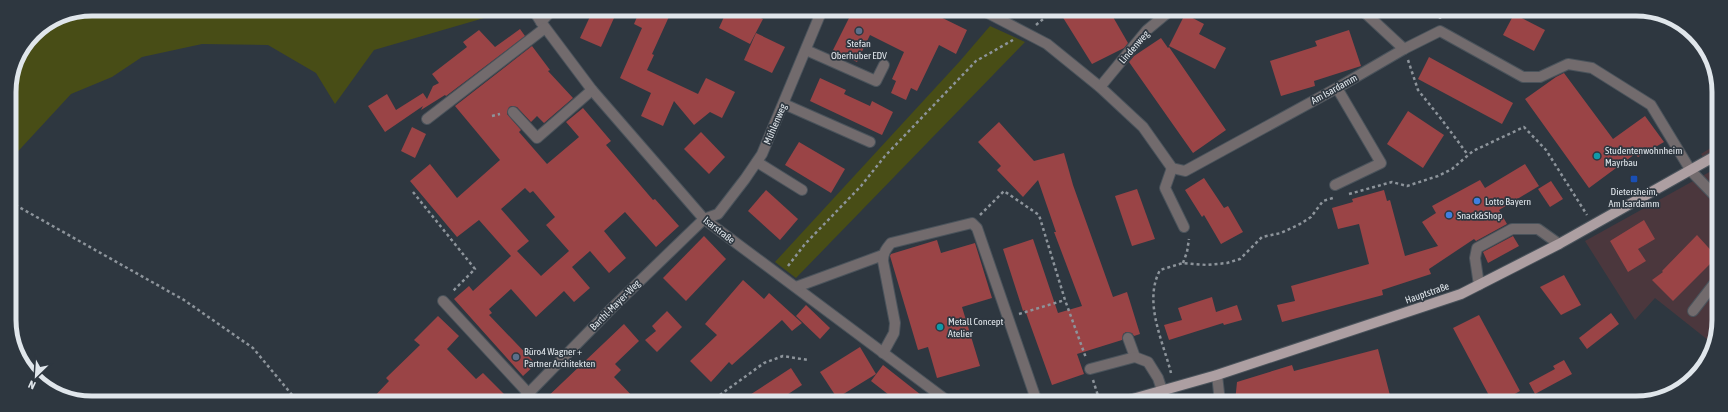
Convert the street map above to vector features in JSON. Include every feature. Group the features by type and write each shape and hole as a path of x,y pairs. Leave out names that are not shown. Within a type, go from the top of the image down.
{"main road":[{"name":"Hauptstraße","path":"1142,396 1217,375 1461,294 1559,244 1712,158"}],"street":[{"name":"Isarstraße","path":"537,16 592,90 704,219 941,396"},
{"path":"427,119 543,25 550,16"},
{"name":"Mühlenweg","path":"704,219 718,214 762,154 820,16"},
{"path":"993,16 1047,44 1100,87 1143,127 1172,168 1165,188 1184,227"},
{"name":"Lindenweg","path":"1100,87 1147,30 1164,16"},
{"path":"1368,16 1404,49"},
{"name":"Am Isardamm","path":"1172,168 1185,171 1337,88 1404,49 1440,31 1523,77 1540,77 1568,64 1592,68 1651,105 1691,171"},
{"path":"806,50 876,81 884,64"},
{"path":"1335,185 1382,163 1337,88"},
{"path":"513,112 537,138 592,90"},
{"path":"784,104 870,142"},
{"path":"757,162 802,190"},
{"path":"1691,171 1712,193"},
{"name":"Barthl-Mayer-Weg","path":"525,396 612,308 704,219"},
{"path":"883,353 894,333 895,323 883,261 883,255 891,243 972,223 977,228 1035,396"},
{"path":"1478,285 1474,258 1477,248 1512,229 1538,229 1559,244"},
{"path":"796,287 883,255"},
{"path":"1693,311 1712,286"},
{"path":"443,301 528,393"},
{"path":"1128,338 1135,357"},
{"path":"1090,369 1135,357 1148,362 1158,378 1162,390"},
{"path":"1217,375 1219,396"}],"path":[{"path":"781,276 805,244 861,186 885,156 976,61 1026,33 1047,16"},
{"path":"1404,49 1418,90 1468,155"},
{"path":"1344,195 1392,182 1407,186 1438,176 1452,169 1468,155 1487,144 1524,127 1546,150 1593,225"},
{"path":"972,223 1004,191 1039,215 1065,300 1098,396"},
{"path":"413,192 475,269 443,301"},
{"path":"1175,387 1165,347 1157,327 1154,305 1155,280 1160,270 1183,263 1207,265 1240,259 1262,237 1281,233 1300,224 1311,217 1323,201 1337,197"},
{"path":"16,205 184,300 253,348 293,396"},
{"path":"1183,263 1189,239 1184,227"},
{"path":"1012,316 1065,300"},
{"path":"718,396 764,363 783,356 808,360"}],"shaded area":[{"path":"1712,147 1712,169 1701,154"},
{"path":"1712,171 1712,320 1709,341 1655,298 1635,320 1585,241"}],"green space":[{"path":"491,16 374,50 335,104 316,73 268,45 202,44 142,57 112,77 71,94 16,154 16,87 19,72 26,54 38,38 50,29 58,24 77,17"},
{"path":"990,26 1025,42 796,278 775,262 960,61"}],"building":[{"path":"590,16 609,16 614,18 601,47 580,38"},
{"path":"637,16 669,16 652,54 654,55 647,70 698,94 706,78 735,92 722,118 710,112 694,125 674,101 663,126 641,116 651,93 620,78 642,28 634,24"},
{"path":"724,16 757,16 763,19 750,44 719,28"},
{"path":"850,16 938,16 967,30 956,54 939,45 917,91 911,88 906,100 891,93 896,81 892,79 904,52 870,35 857,62 833,50"},
{"path":"1062,16 1112,16 1128,43 1124,48 1092,64"},
{"path":"1184,16 1189,16 1204,24 1199,34 1226,48 1215,69 1169,46"},
{"path":"1513,16 1518,16 1545,30 1534,51 1503,35"},
{"path":"520,29 525,36 446,96 445,95 421,110 423,106 385,132 368,106 387,94 396,110 423,93 427,99 433,86 439,83 432,74 467,47 463,42 479,30 495,47"},
{"path":"1349,30 1361,66 1314,81 1315,86 1281,96 1270,61 1317,46 1315,41"},
{"path":"756,33 785,47 772,73 744,60"},
{"path":"1161,38 1168,48 1169,47 1226,130 1193,153 1129,62 1134,56"},
{"path":"532,46 550,70 548,71 573,98 544,123 537,116 531,122 517,107 509,107 507,114 521,130 519,132 547,164 579,137 566,122 583,108 611,141 606,145 653,200 655,199 679,226 656,247 625,212 604,231 626,258 609,273 590,251 572,267 590,288 574,302 564,291 536,317 511,289 489,309 492,313 489,315 536,364 523,376 454,299 469,286 473,291 511,256 479,220 457,237 410,181 430,164 457,198 500,160 455,106","holes":["525,188 530,193 533,191 555,217 546,225 569,251 541,276 517,251 529,241 501,209"]},
{"path":"1429,57 1513,103 1502,124 1418,79"},
{"path":"1564,73 1613,139 1645,116 1664,142 1638,157 1635,154 1589,188 1525,99"},
{"path":"820,78 846,90 844,94 870,106 872,101 893,112 882,135 810,101"},
{"path":"1408,111 1444,135 1423,168 1387,144"},
{"path":"999,122 1034,161 1064,153 1073,185 1113,297 1127,292 1140,334 1134,336 1132,333 1126,332 1123,334 1122,340 1077,354 1084,374 1052,385 1025,310 1023,311 1003,249 1033,239 1058,313 1082,306 1054,232 1056,232 1038,180 1023,197 997,170 1001,166 978,142"},
{"path":"412,127 426,134 415,158 401,151"},
{"path":"701,132 725,157 709,174 684,149"},
{"path":"799,142 845,169 831,193 785,165"},
{"path":"1525,164 1539,186 1499,210 1507,224 1476,241 1474,239 1429,269 1431,274 1382,290 1383,295 1282,322 1277,305 1295,301 1291,286 1369,264 1359,224 1338,229 1332,208 1353,202 1352,199 1384,190 1387,201 1390,200 1405,256 1438,246 1422,222 1436,213 1432,206 1480,180 1485,188"},
{"path":"1204,178 1224,208 1228,206 1243,232 1221,244 1204,215 1202,217 1185,190"},
{"path":"1551,181 1563,199 1550,207 1538,189"},
{"path":"1137,189 1155,239 1132,246 1115,196"},
{"path":"766,190 798,219 780,240 748,211"},
{"path":"1644,220 1655,239 1638,249 1646,261 1628,272 1610,241"},
{"path":"1697,235 1712,252 1712,262 1673,301 1652,280 1663,272 1662,271"},
{"path":"704,236 726,259 686,301 663,278"},
{"path":"1513,236 1519,246 1488,263 1483,252"},
{"name":"Metall Concept Atelier","path":"937,240 941,253 975,243 992,298 962,307 980,366 937,378 928,347 918,350 890,256 891,254"},
{"path":"1564,275 1581,305 1561,315 1540,287"},
{"path":"743,280 764,299 769,293 802,323 792,331 782,320 732,365 729,362 711,382 690,361 717,335 705,324"},
{"path":"1212,297 1216,312 1237,305 1242,320 1224,325 1223,323 1169,340 1164,325 1182,320 1178,308"},
{"path":"806,305 830,328 820,339 796,316"},
{"path":"667,311 682,327 657,352 645,340 656,331 652,326"},
{"path":"1611,313 1619,324 1587,349 1579,338"},
{"path":"1479,315 1520,391 1511,396 1489,396 1453,328"},
{"path":"438,316 459,336 447,349 476,379 483,373 504,394 502,396 375,396 389,381 386,378 420,345 414,340"},
{"path":"624,324 639,341 615,364 621,370 614,377 632,396 548,396"},
{"path":"860,347 876,374 840,396 836,396 820,372"},
{"path":"1378,349 1390,396 1236,396 1237,382 1292,365 1294,371"},
{"path":"1564,360 1572,374 1535,394 1529,383 1555,369 1553,366"},
{"path":"883,365 922,396 890,396 871,381"},
{"path":"791,368 802,385 785,396 748,396"}],"place":[{"name":"Stefan Oberhuber EDV","path":"859,31"},
{"name":"Studentenwohnheim Mayrbau","path":"1597,156"},
{"name":"Dietersheim, Am Isardamm","path":"1634,179"},
{"name":"Lotto Bayern","path":"1477,201"},
{"name":"Snack&Shop","path":"1449,215"},
{"name":"Metall Concept Atelier","path":"940,327"},
{"name":"Büro4 Wagner + Partner Architekten","path":"516,357"}]}
